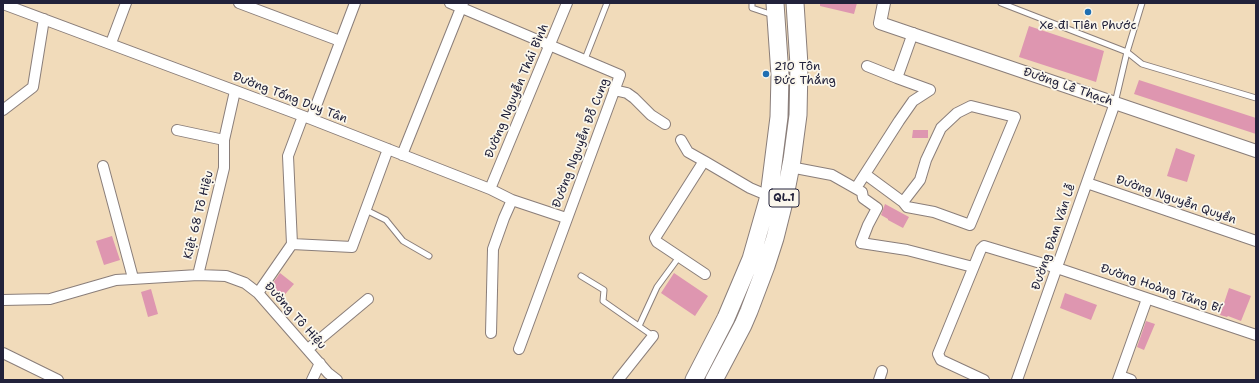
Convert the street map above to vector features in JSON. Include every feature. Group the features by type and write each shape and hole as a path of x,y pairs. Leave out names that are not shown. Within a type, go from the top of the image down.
{"highway":[{"name":"QL.1","path":"717,379 743,325 766,266 775,238 790,167 798,115 799,65 795,3"},
{"name":"QL.1","path":"694,380 726,318 751,260 769,196 779,117 780,75 776,10"},
{"path":"726,318 743,325"}],"street":[{"path":"111,43 126,3"},
{"path":"239,3 340,41"},
{"path":"258,293 292,244 288,156 307,118 355,3"},
{"name":"Đường Nguyễn Đỗ Cung","path":"450,3 462,5 620,74 519,349"},
{"name":"Đường Nguyễn Thái Bình","path":"490,189 567,3"},
{"name":"Đường Lê Thạch","path":"884,3 880,23 1256,151"},
{"name":"Đường Tống Duy Tân","path":"3,4 111,43 388,149 490,189 512,200 566,218"},
{"path":"402,155 462,5"},
{"path":"3,110 33,87 44,19"},
{"path":"897,78 913,33"},
{"path":"856,188 895,126 913,101 930,90 867,66"},
{"path":"614,90 634,98 651,115 665,124"},
{"name":"Kiệt 68 Tô Hiệu","path":"198,275 224,168 224,140 236,91"},
{"name":"Đường Đàm Văn Lễ","path":"1017,379 1115,103"},
{"path":"865,174 903,202 906,208 934,212 970,225 1015,117 971,106 957,113 941,128 926,160 920,180 903,202"},
{"path":"177,130 224,140"},
{"path":"681,140 688,152 750,188 769,196"},
{"path":"292,244 352,247 388,149"},
{"path":"704,161 655,236 655,240 705,274"},
{"path":"103,166 133,278"},
{"path":"790,167 832,175 862,192 863,198 877,208 861,242 907,250 973,266 938,354 941,360 984,380"},
{"name":"Đường Nguyễn Quyền","path":"1087,183 1256,241"},
{"path":"491,333 492,253 512,200"},
{"name":"Đường Hoàng Tăng Bí","path":"973,266 980,248 984,246 1057,268 1256,335"},
{"name":"Đường Tô Hiệu","path":"3,300 50,299 116,280 133,278 198,275 226,276 245,283 258,293 328,373 337,380"},
{"path":"308,349 368,299"},
{"path":"1130,380 1119,378 1147,299"},
{"path":"618,380 654,336"},
{"path":"3,353 58,380"},
{"path":"312,380 320,363"}],"lane":[{"path":"585,59 607,3"},
{"path":"752,3 752,8 776,10"},
{"path":"1001,3 1127,52 1142,64 1256,98"},
{"path":"1115,103 1127,52 1142,3"},
{"path":"366,210 386,220 403,241 429,256"},
{"path":"639,326 657,287 679,257"},
{"path":"581,276 604,290 603,301 654,336"}],"building":[{"path":"820,3 857,3 854,14 820,6"},
{"path":"1029,26 1104,51 1096,82 1019,57"},
{"path":"1139,80 1256,118 1256,134 1134,94"},
{"path":"913,130 928,130 928,138 912,138"},
{"path":"1176,148 1195,155 1187,182 1167,176"},
{"path":"885,204 909,217 903,228 881,215"},
{"path":"112,236 120,260 104,265 96,241"},
{"path":"280,273 294,284 280,300 268,290"},
{"path":"674,273 708,296 695,316 661,293"},
{"path":"1229,288 1251,296 1241,321 1228,316 1220,315"},
{"path":"151,289 158,314 148,317 141,292"},
{"path":"1065,293 1097,305 1091,320 1060,308"},
{"path":"1146,321 1155,324 1144,350 1137,347"}],"place":[{"name":"Xe đi Tiên Phước","path":"1088,12"},
{"name":"210 Tôn Đức Thắng","path":"766,74"}]}
